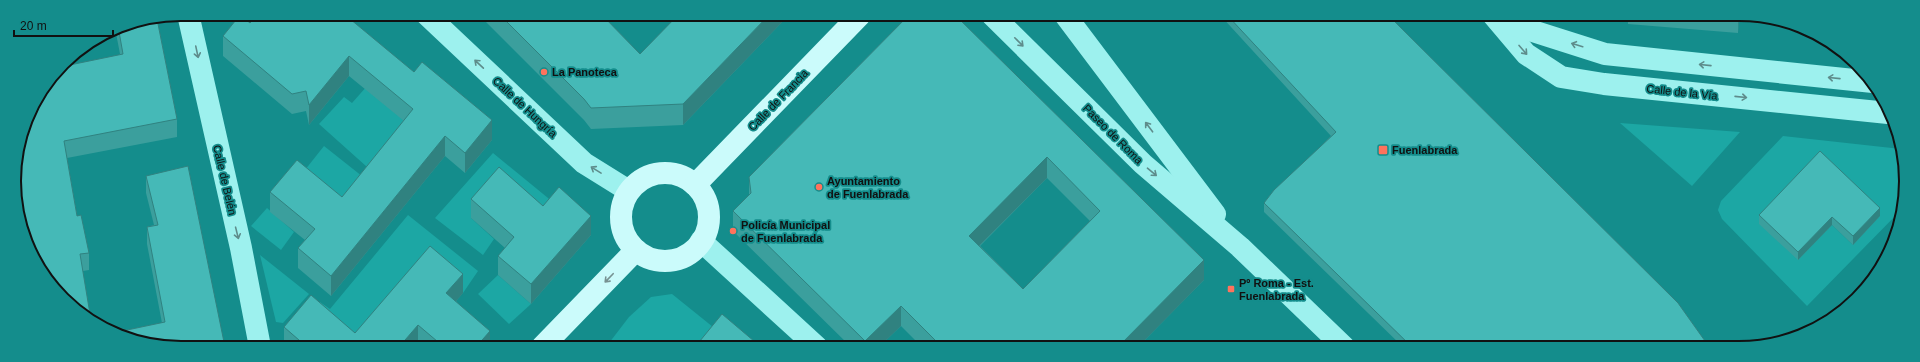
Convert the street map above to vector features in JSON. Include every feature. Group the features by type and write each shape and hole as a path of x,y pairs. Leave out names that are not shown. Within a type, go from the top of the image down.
{"main road":[{"name":"Calle de Francia","path":"695,185 854,21"},
{"path":"662,173 675,174 686,178 695,185 706,202 708,217 707,229 701,241 688,254 670,260 649,258 636,250 624,234 621,224 621,211 624,200 629,191 640,180 648,176 662,173"},
{"path":"548,341 636,250"}],"street":[{"name":"Calle de Belén","path":"190,21 241,248 259,341"},
{"name":"Calle de Hungría","path":"433,21 584,163 629,191"},
{"name":"Paseo de Roma","path":"998,21 1143,164 1240,247 1338,341"},
{"name":"Paseo de Roma","path":"1070,21 1240,247"},
{"name":"Calle de la Vía","path":"1499,21 1526,54 1561,77 1604,84 1883,113"},
{"name":"Calle de la Vía","path":"1508,21 1605,54 1863,81"},
{"path":"701,241 810,341"}],"green space":[{"path":"383,68 414,129 376,175 319,124 344,97 352,103"},
{"path":"1620,123 1740,132 1692,186"},
{"path":"1783,136 1896,148 1899,171 1899,191 1895,216 1807,306 1722,219 1718,210 1721,201","holes":["1841,180 1853,245 1832,225"]},
{"path":"324,146 401,207 342,217 297,180"},
{"path":"493,153 559,207 471,218 494,239 483,255 435,218"},
{"path":"267,208 294,232 281,250 251,226"},
{"path":"408,215 478,271 463,293 430,266 366,341 352,341 311,315 320,302 330,309"},
{"path":"260,255 309,294 283,323 276,322"},
{"path":"498,275 531,304 509,324 478,294"},
{"path":"672,294 713,327 702,341 611,341 629,317 651,297"}],"building":[{"path":"235,21 248,21 250,23 252,21 352,21 414,72 422,62 492,120 465,153 445,136 331,276 298,248 315,229 270,192 297,160 342,197 413,109 349,56 309,105 306,91 292,94 223,36"},
{"path":"506,21 608,21 640,54 672,21 763,21 683,104 591,108 584,99"},
{"name":"Ayuntamiento de Fuenlabrada","path":"903,21 961,21 1204,260 1124,341 936,341 901,306 865,341 733,211 751,193 749,177","holes":["1047,157 1100,211 1023,289 969,236"]},
{"path":"1233,21 1394,21 1678,303 1705,341 1406,341 1264,203 1274,190 1336,132"},
{"path":"158,22 177,119 64,141 77,216 81,215 89,253 80,254 90,312 68,294 54,278 42,261 33,242 26,222 22,202 22,160 29,130 42,101 68,68 72,65 123,54 119,33 140,26"},
{"path":"1820,151 1880,208 1853,236 1832,217 1798,252 1759,215"},
{"path":"188,166 224,341 160,340 140,336 122,330 165,322 147,227 158,225 146,176"},
{"path":"499,167 543,206 559,187 591,216 531,284 498,256 514,237 471,199"},
{"path":"430,246 463,274 446,293 490,331 481,341 437,341 418,325 404,341 300,341 284,327 311,295 355,333"},
{"path":"722,314 754,341 700,341"}],"place":[{"name":"La Panoteca","path":"544,72"},
{"name":"Fuenlabrada","path":"1383,150"},
{"name":"Ayuntamiento de Fuenlabrada","path":"819,187"},
{"name":"Policía Municipal de Fuenlabrada","path":"733,231"},
{"name":"Pº Roma - Est. Fuenlabrada","path":"1231,289"}]}
